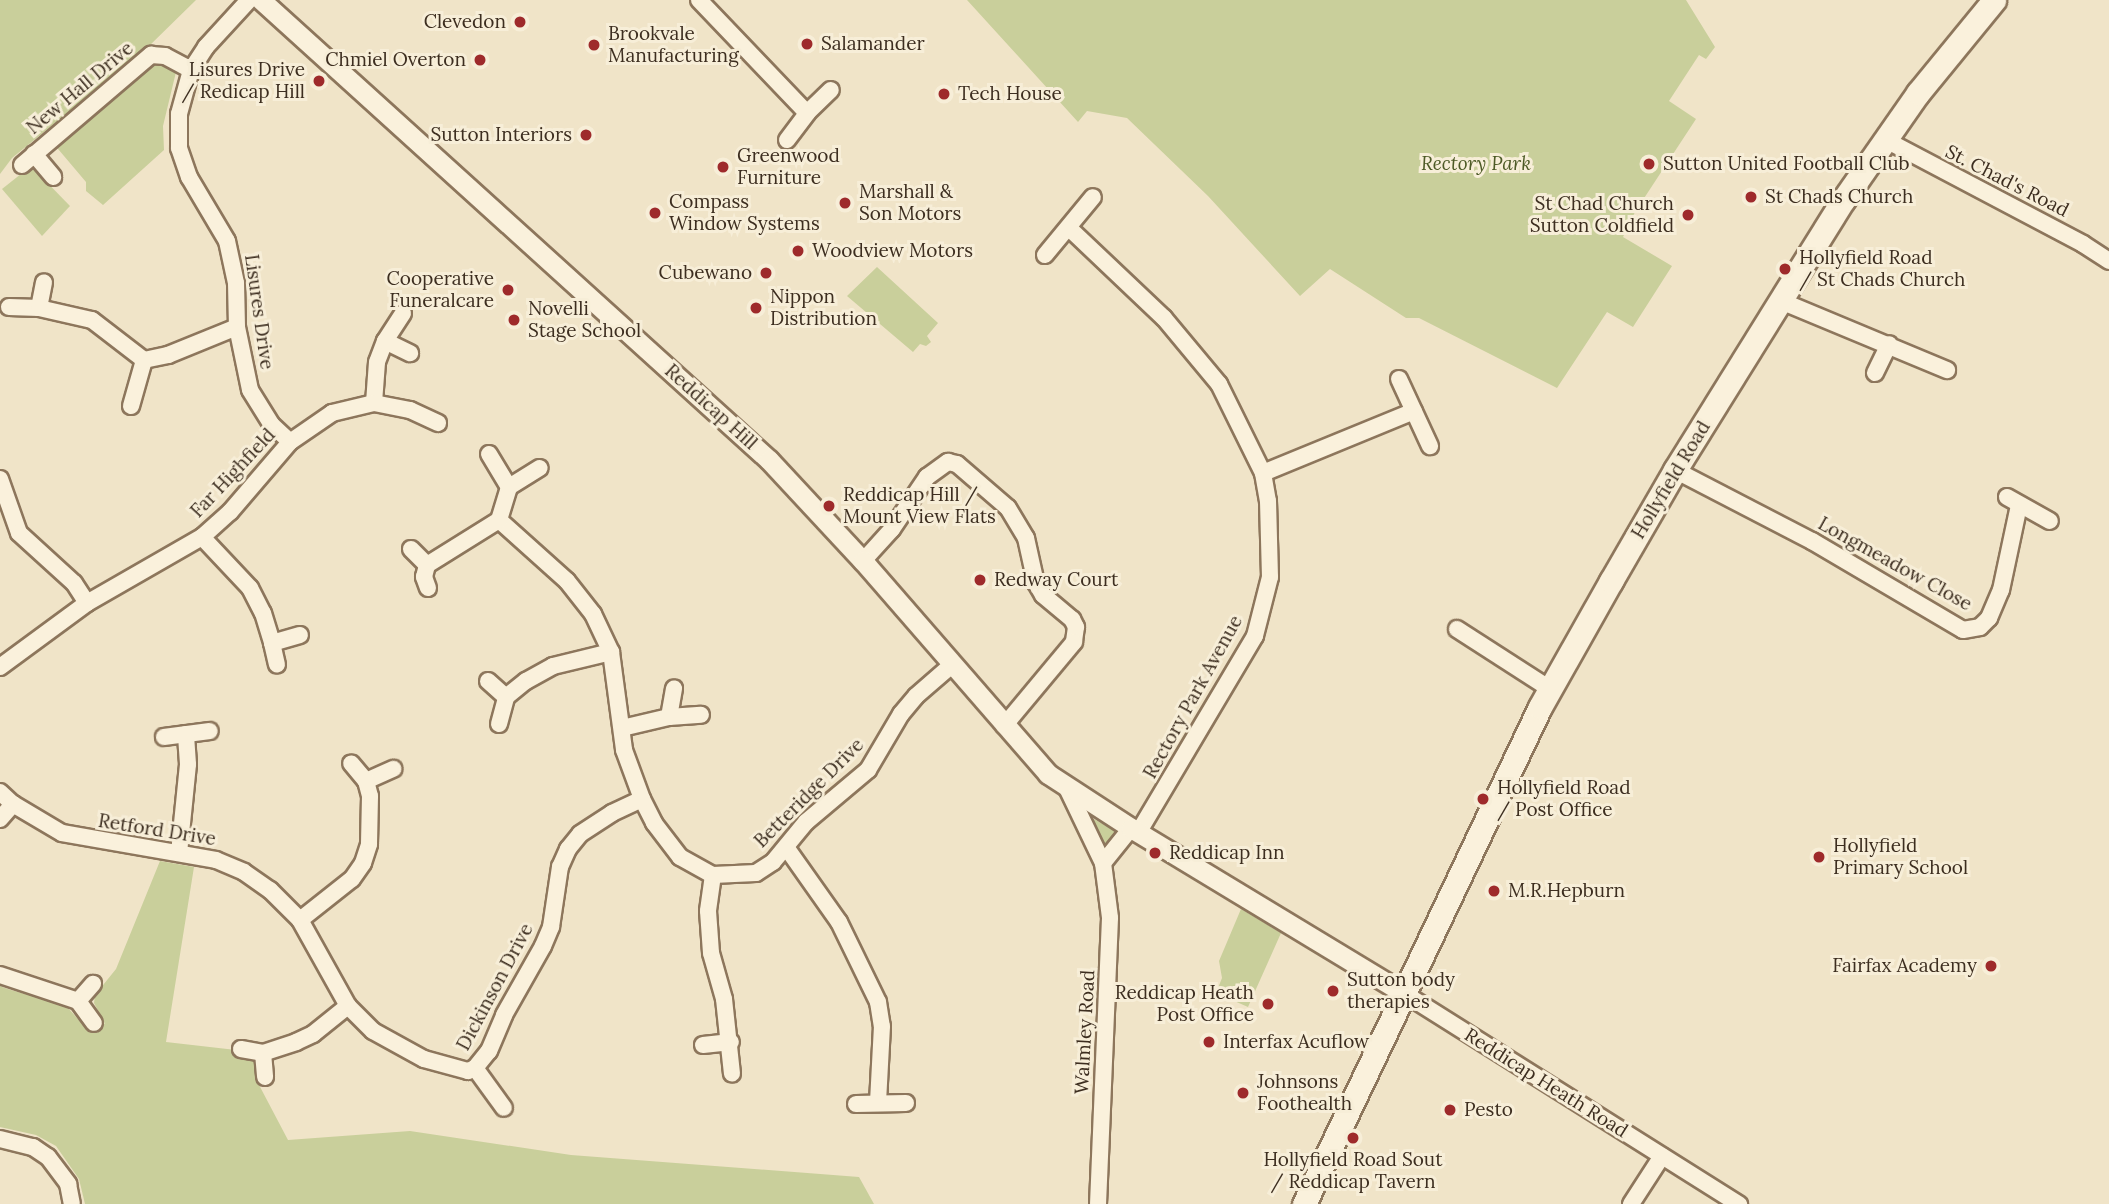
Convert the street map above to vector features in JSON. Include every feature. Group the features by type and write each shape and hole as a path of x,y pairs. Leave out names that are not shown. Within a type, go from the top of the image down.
{"main road":[{"name":"Hollyfield Road","path":"1304,1204 1550,689 1675,470 1884,139 1994,0"}],"street":[{"name":"Lisures Drive","path":"249,0 206,47 191,70 179,114 179,148 188,177 227,241 236,283 237,327 250,390 271,424 290,442"},
{"name":"Reddicap Hill","path":"261,0 530,246 719,411 769,460 863,561 1032,759 1067,788 1135,830"},
{"path":"699,0 807,113"},
{"name":"New Hall Drive","path":"53,177 28,160 151,55 165,56 191,70"},
{"path":"787,140 807,113 831,90"},
{"name":"St. Chad's Road","path":"1884,139 2083,244 2109,261"},
{"path":"1045,255 1093,197"},
{"name":"Rectory Park Avenue","path":"1069,228 1122,276 1193,350 1219,384 1264,474 1270,526 1270,577 1255,636 1135,830 1103,863"},
{"path":"39,308 44,282"},
{"path":"1781,301 1947,370"},
{"path":"9,307 39,308 92,320 144,360 168,355 237,327"},
{"path":"374,403 377,362 385,341 403,313"},
{"path":"385,341 410,353"},
{"path":"1875,373 1889,344"},
{"path":"131,406 144,360"},
{"path":"1399,379 1430,446"},
{"name":"Far Highfield","path":"0,667 87,603 202,537 230,512 290,442 332,413 374,403 410,410 438,423"},
{"path":"1264,474 1414,411"},
{"path":"489,454 509,488"},
{"path":"863,561 892,529 927,477 948,462 957,464 1008,508 1026,538 1036,583 1076,627 1074,642 1004,726"},
{"path":"428,588 424,577 427,565 499,520 509,488 539,468"},
{"name":"Longmeadow Close","path":"1675,470 1811,541 1963,630 1980,627 1989,618 2001,590 2013,501 2050,522"},
{"path":"0,479 19,533 74,583 87,603"},
{"path":"499,520 567,581 593,614 611,652 630,771 642,799 674,850 694,867 713,875 708,911 711,953 724,999 731,1042 732,1074"},
{"path":"202,537 250,589 263,612 277,664"},
{"path":"411,549 427,565"},
{"path":"1457,629 1550,689"},
{"path":"272,643 300,635"},
{"path":"499,724 506,697 526,681 552,666 611,652"},
{"name":"Betteridge Drive","path":"713,875 756,873 773,862 806,822 868,770 901,714 916,696 953,664"},
{"path":"488,681 506,697"},
{"path":"669,717 674,688"},
{"path":"622,728 669,717 701,715"},
{"path":"164,737 210,731"},
{"path":"178,853 188,764 186,734"},
{"path":"300,920 342,888 363,863 369,844 370,823 366,780 351,763"},
{"path":"366,780 393,769"},
{"name":"Walmley Road","path":"1067,788 1103,863 1110,918 1110,973 1098,1204"},
{"name":"Retford Drive","path":"0,792 13,804 62,833 216,860 244,872 270,890 300,920 348,1006 373,1031 401,1049 455,1068 475,1068"},
{"name":"Dickinson Drive","path":"475,1068 488,1051 504,1015 543,946 551,927 560,867 568,849 580,834 612,813 642,799"},
{"path":"0,819 13,804"},
{"name":"Reddicap Heath Road","path":"1135,830 1405,994 1739,1204"},
{"path":"786,847 839,922 878,1002 882,1026 878,1102"},
{"path":"0,975 78,1001 94,1023"},
{"path":"78,1001 93,984"},
{"path":"241,1049 263,1053 313,1034 348,1006"},
{"path":"703,1045 731,1042"},
{"path":"263,1053 265,1077"},
{"path":"475,1068 503,1108"},
{"path":"856,1104 906,1103"},
{"path":"0,1139 33,1147 48,1157 68,1184 72,1204"},
{"path":"1631,1204 1662,1156"}],"green space":[{"path":"0,0 196,0 147,48 12,158 0,174"},
{"name":"Rectory Park","path":"967,0 1686,0 1715,47 1706,59 1699,55 1669,101 1696,119 1635,212 1623,237 1672,266 1633,327 1607,312 1557,388 1419,318 1406,318 1330,269 1300,296 1208,196 1127,118 1087,111 1078,122"},
{"path":"154,62 161,62 176,72 163,126 164,150 103,205 86,191 86,182 53,143"},
{"path":"31,166 70,206 42,236 2,189"},
{"path":"877,267 938,323 927,336 931,342 926,346 920,344 913,352 847,296"},
{"path":"1092,818 1117,832 1106,850"},
{"path":"160,861 194,867 166,1042 236,1050 240,1055 255,1060 258,1083 288,1140 410,1131 571,1155 859,1177 874,1204 85,1204 79,1179 56,1146 36,1135 0,1127 0,983 2,987 11,990 53,1002 56,999 69,1005 68,1008 86,1028 100,1022 105,1024 94,1003 95,995 116,969"},
{"path":"1241,909 1281,933 1248,1007 1216,993 1222,978 1219,961"}],"place":[{"name":"Clevedon","path":"520,22"},
{"name":"Salamander","path":"807,44"},
{"name":"Brookvale Manufacturing","path":"594,45"},
{"name":"Chmiel Overton","path":"480,60"},
{"name":"Lisures Drive / Redicap Hill","path":"319,81"},
{"name":"Tech House","path":"944,94"},
{"name":"Sutton Interiors","path":"586,135"},
{"name":"Sutton United Football Club","path":"1649,164"},
{"name":"Greenwood Furniture","path":"723,167"},
{"name":"St Chads Church","path":"1751,197"},
{"name":"Marshall & Son Motors","path":"845,203"},
{"name":"Compass Window Systems","path":"655,213"},
{"name":"St Chad Church Sutton Coldfield","path":"1688,215"},
{"name":"Woodview Motors","path":"798,251"},
{"name":"Hollyfield Road / St Chads Church","path":"1785,269"},
{"name":"Cubewano","path":"766,273"},
{"name":"Cooperative Funeralcare","path":"508,290"},
{"name":"Nippon Distribution","path":"756,308"},
{"name":"Novelli Stage School","path":"514,320"},
{"name":"Reddicap Hill / Mount View Flats","path":"829,506"},
{"name":"Redway Court","path":"980,580"},
{"name":"Hollyfield Road / Post Office","path":"1483,799"},
{"name":"Reddicap Inn","path":"1155,853"},
{"name":"Hollyfield Primary School","path":"1819,857"},
{"name":"M.R.Hepburn","path":"1494,891"},
{"name":"Fairfax Academy","path":"1991,966"},
{"name":"Sutton body therapies","path":"1333,991"},
{"name":"Reddicap Heath Post Office","path":"1268,1004"},
{"name":"Interfax Acuflow","path":"1209,1042"},
{"name":"Johnsons Foothealth","path":"1243,1093"},
{"name":"Pesto","path":"1450,1110"},
{"name":"Hollyfield Road Sout / Reddicap Tavern","path":"1353,1138"}]}
